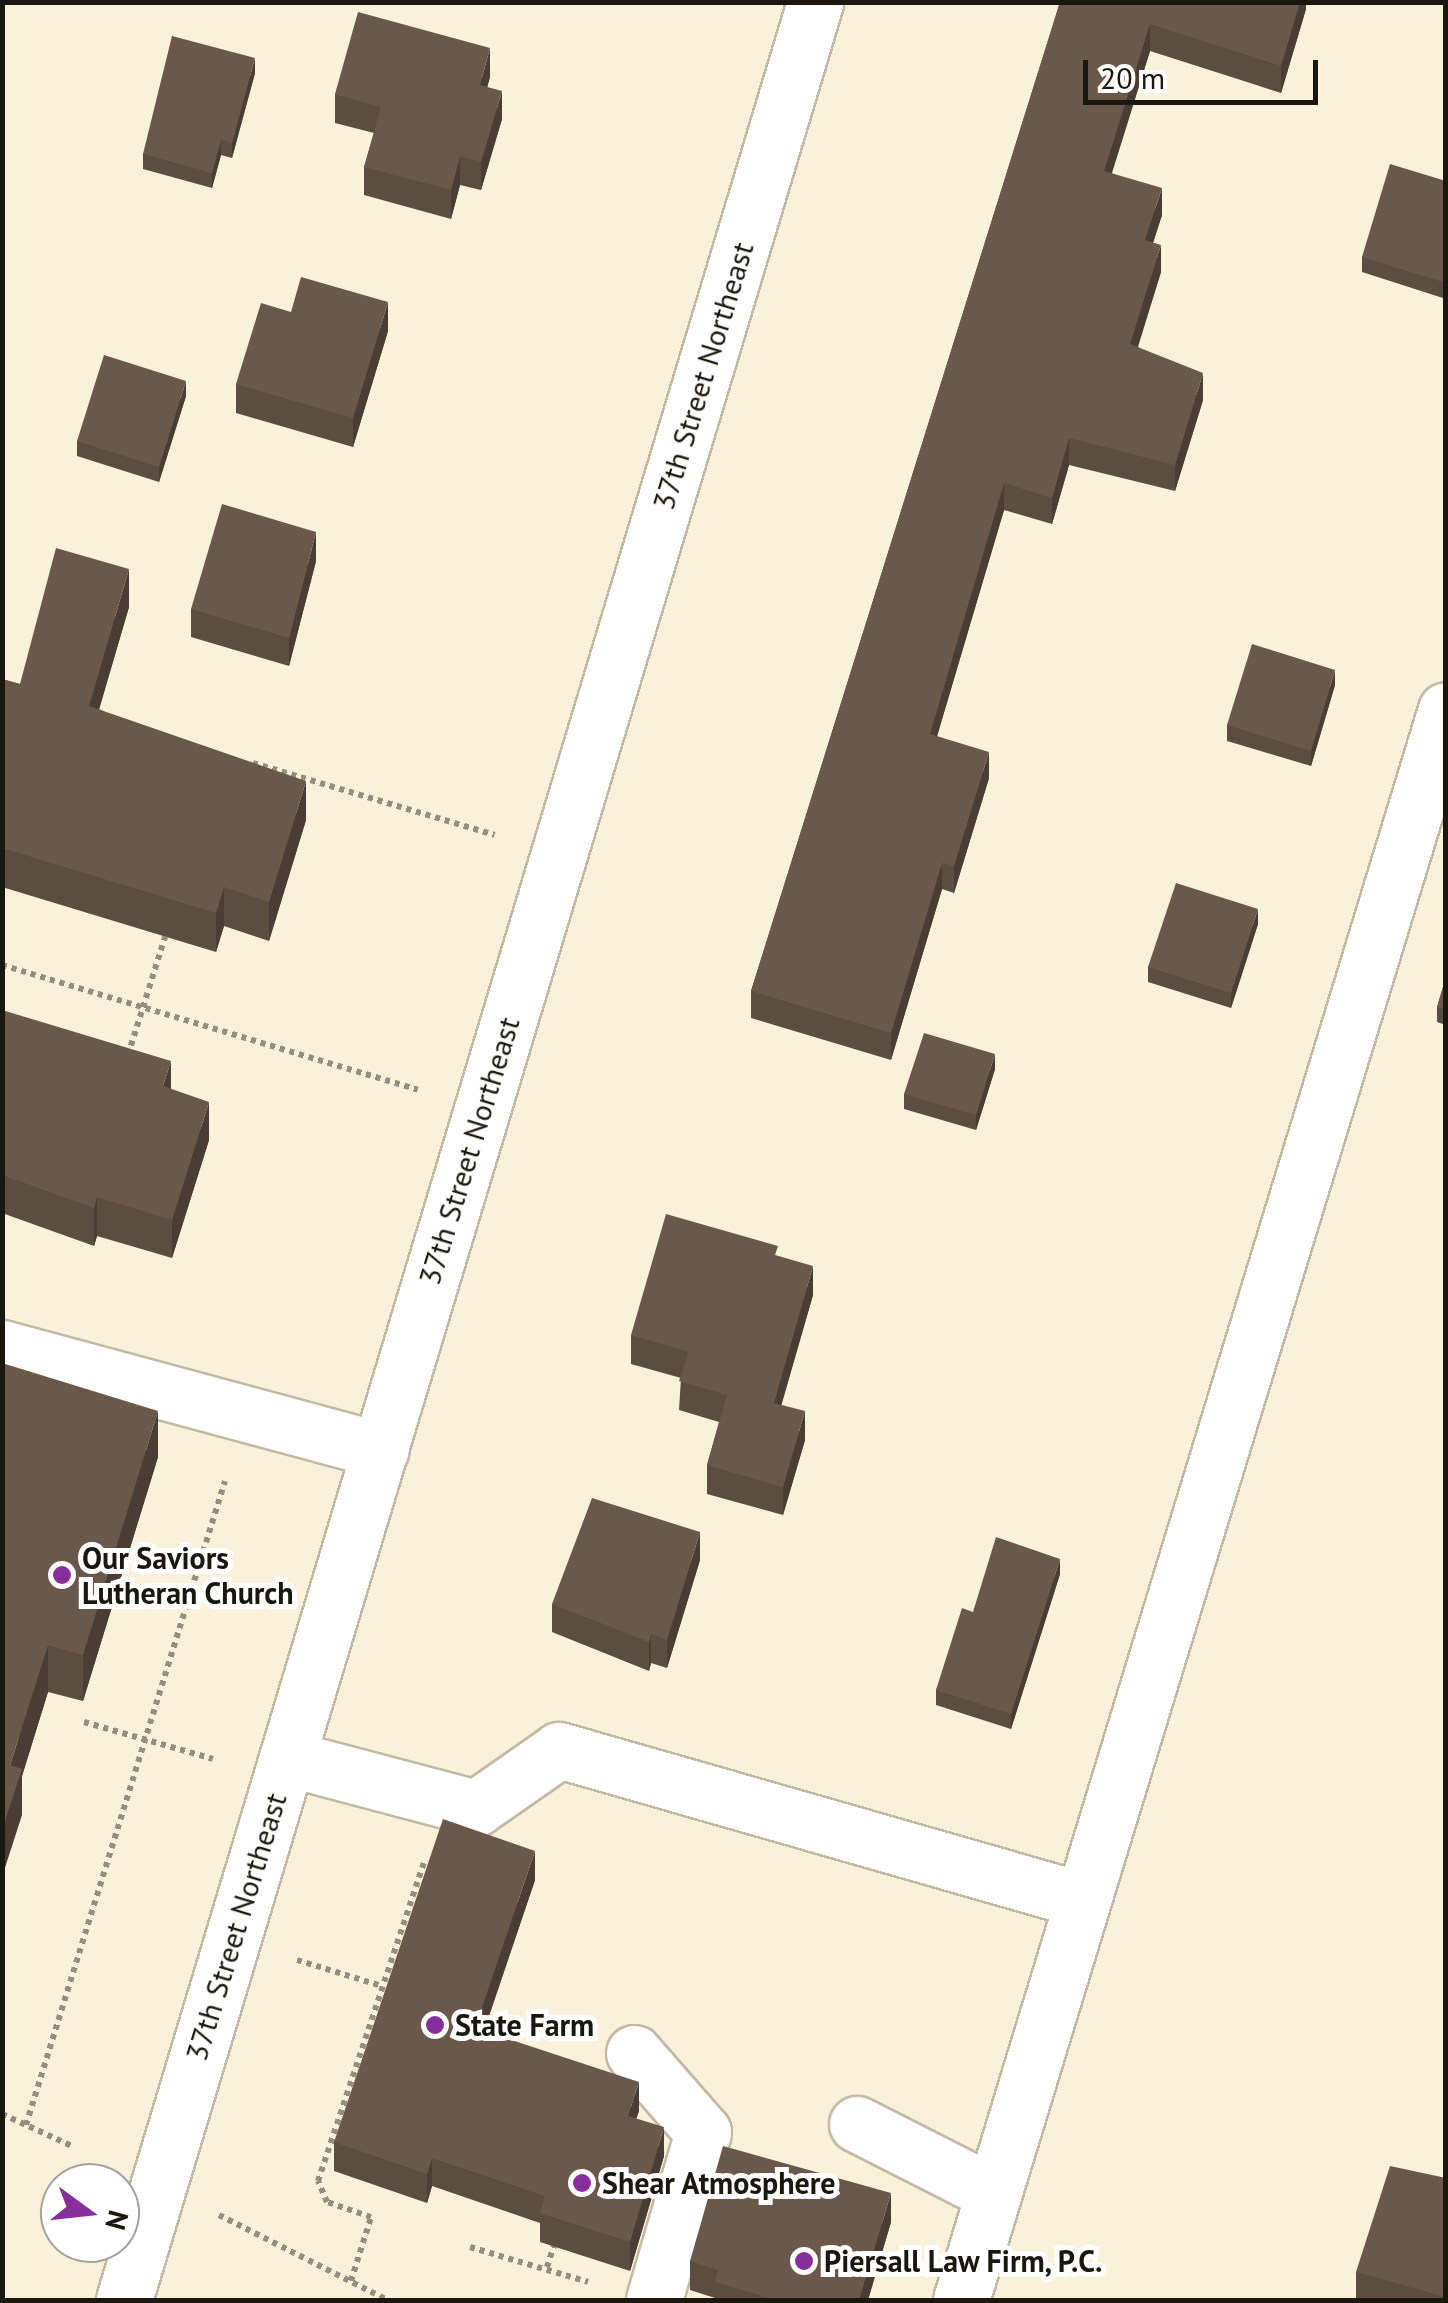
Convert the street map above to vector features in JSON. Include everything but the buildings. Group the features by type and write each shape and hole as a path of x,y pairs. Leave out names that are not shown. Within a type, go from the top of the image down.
{"street":[{"name":"37th Street Northeast","path":"124,2300 815,2"},
{"path":"961,2300 1446,710"},
{"path":"2,1348 380,1450"},
{"path":"287,1758 476,1808 559,1750 1082,1900"},
{"path":"630,2294 703,2132 634,2053"},
{"path":"856,2124 994,2192"}],"path":[{"path":"235,758 495,835"},
{"path":"125,1065 165,937"},
{"path":"2,965 417,1090"},
{"path":"26,2125 227,1474"},
{"path":"84,1722 214,1759"},
{"path":"352,2281 372,2217 327,2202 318,2181 432,1840"},
{"path":"290,1958 382,1986"},
{"path":"2,2114 72,2146"},
{"path":"213,2213 388,2300"},
{"path":"547,2267 554,2246"},
{"path":"470,2247 630,2294"}],"place":[{"name":"Our Saviors Lutheran Church","path":"62,1575"},
{"name":"State Farm","path":"435,2025"},
{"name":"Shear Atmosphere","path":"582,2183"},
{"name":"Piersall Law Firm, P.C.","path":"804,2261"}]}
